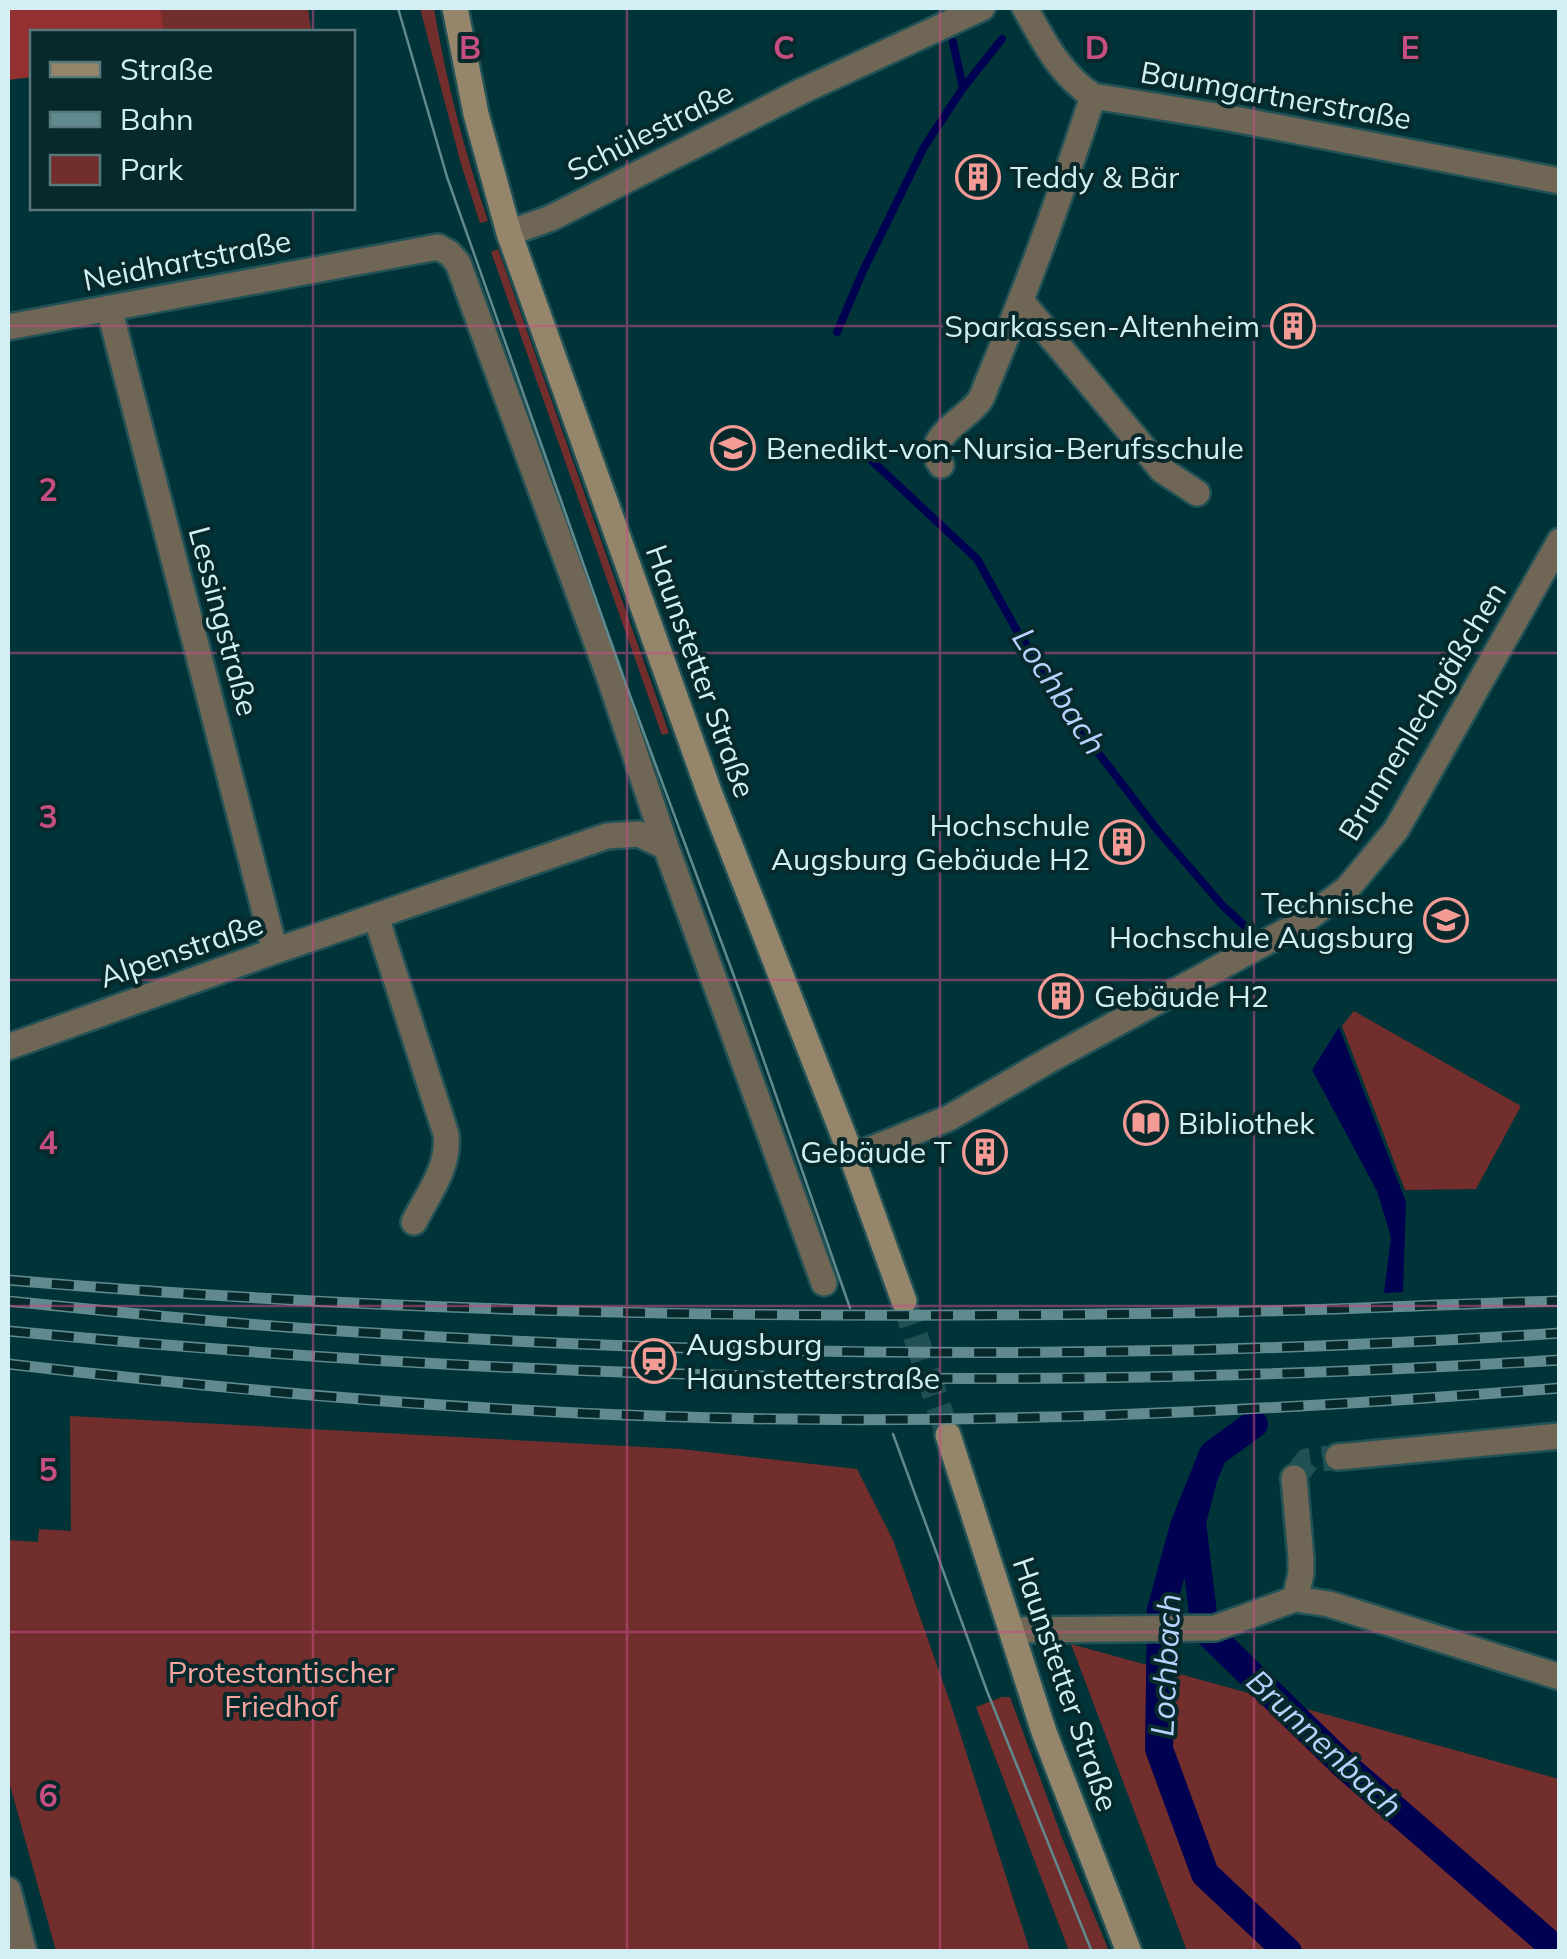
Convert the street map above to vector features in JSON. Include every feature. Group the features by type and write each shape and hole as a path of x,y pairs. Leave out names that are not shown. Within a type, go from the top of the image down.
{"main road":[{"name":"Haunstetter Straße","path":"454,8 490,170 509,233 710,794 904,1301"},
{"name":"Haunstetter Straße","path":"464,55 466,8"},
{"name":"Haunstetter Straße","path":"948,1435 1044,1732 1129,1952"}],"street":[{"name":"Schülestraße","path":"509,233 551,218 802,92 982,8"},
{"path":"942,465 935,450 940,438 980,401 1022,302 1093,96 1077,86 1053,57 1025,8"},
{"name":"Baumgartnerstraße","path":"1093,96 1560,181"},
{"name":"Neidhartstraße","path":"8,327 438,247 450,253 458,264 609,676 666,846"},
{"path":"1022,302 1162,470 1197,493"},
{"name":"Lessingstraße","path":"109,308 276,951"},
{"name":"Brunnenlechgäßchen","path":"852,1157 949,1118 1301,923 1347,889 1396,830 1560,541"},
{"name":"Alpenstraße","path":"8,1047 607,836 639,834 666,846"},
{"path":"666,846 824,1284"},
{"path":"376,917 446,1134 445,1162 414,1222"},
{"path":"1338,1457 1560,1436"},
{"path":"1294,1478 1301,1558 1295,1598"},
{"path":"1012,1630 1214,1628 1295,1598 1329,1604 1560,1676"},
{"path":"8,1890 24,1952"}],"green space":[{"path":"28,8 308,8 311,29 303,30 33,30"},
{"path":"420,8 434,8 456,115 488,221 480,223 461,164"},
{"path":"498,249 669,733 662,735 491,252"},
{"path":"1354,1011 1521,1106 1476,1189 1405,1190 1342,1026"},
{"name":"Protestantischer Friedhof","path":"70,1416 681,1449 857,1469 893,1540 1030,1951 56,1951 8,1778 8,1540 38,1542 39,1529 71,1531"},
{"path":"1071,1644 1559,1779 1559,1951 1187,1951"},
{"path":"1010,1697 1109,1951 1069,1951 976,1707"}],"shaded area":[{"path":"8,8 160,8 164,30 30,30 30,77 8,80"},
{"path":"1339,1027 1406,1202 1403,1292 1384,1293 1391,1237 1377,1191 1312,1070"}],"waterway":[{"name":"Lochbach","path":"837,332 924,147 1002,39"},
{"path":"953,42 963,88"},
{"name":"Lochbach","path":"869,458 977,559 1016,629 1093,746 1159,832 1247,928"},
{"name":"Lochbach","path":"1254,1424 1213,1454 1184,1526 1161,1610 1159,1749 1205,1874 1288,1952"},
{"name":"Brunnenbach","path":"1202,1484 1192,1522 1205,1630 1344,1765 1559,1952"}],"tunnel":[{"path":"904,1301 948,1435"},
{"path":"1294,1478 1307,1461 1338,1457"}],"tram line":[{"path":"398,8 447,177 850,1308"},
{"path":"893,1434 987,1691 1092,1952"}],"railway":[{"path":"8,1280 311,1301 767,1315 1224,1312 1560,1301"},
{"path":"8,1301 373,1333 818,1351 1263,1348 1560,1333"},
{"path":"8,1331 395,1361 783,1377 1171,1376 1560,1360"},
{"path":"8,1364 411,1403 767,1419 1107,1415 1560,1388"}],"place":[{"name":"Teddy & Bär","path":"978,177"},
{"name":"Sparkassen-Altenheim","path":"1293,326"},
{"name":"Benedikt-von-Nursia-Berufsschule","path":"733,448"},
{"name":"Hochschule Augsburg Gebäude H2","path":"1122,842"},
{"name":"Technische Hochschule Augsburg","path":"1446,920"},
{"name":"Gebäude H2","path":"1061,996"},
{"name":"Bibliothek","path":"1146,1123"},
{"name":"Gebäude T","path":"985,1152"},
{"name":"Augsburg Haunstetterstraße","path":"654,1361"}]}
